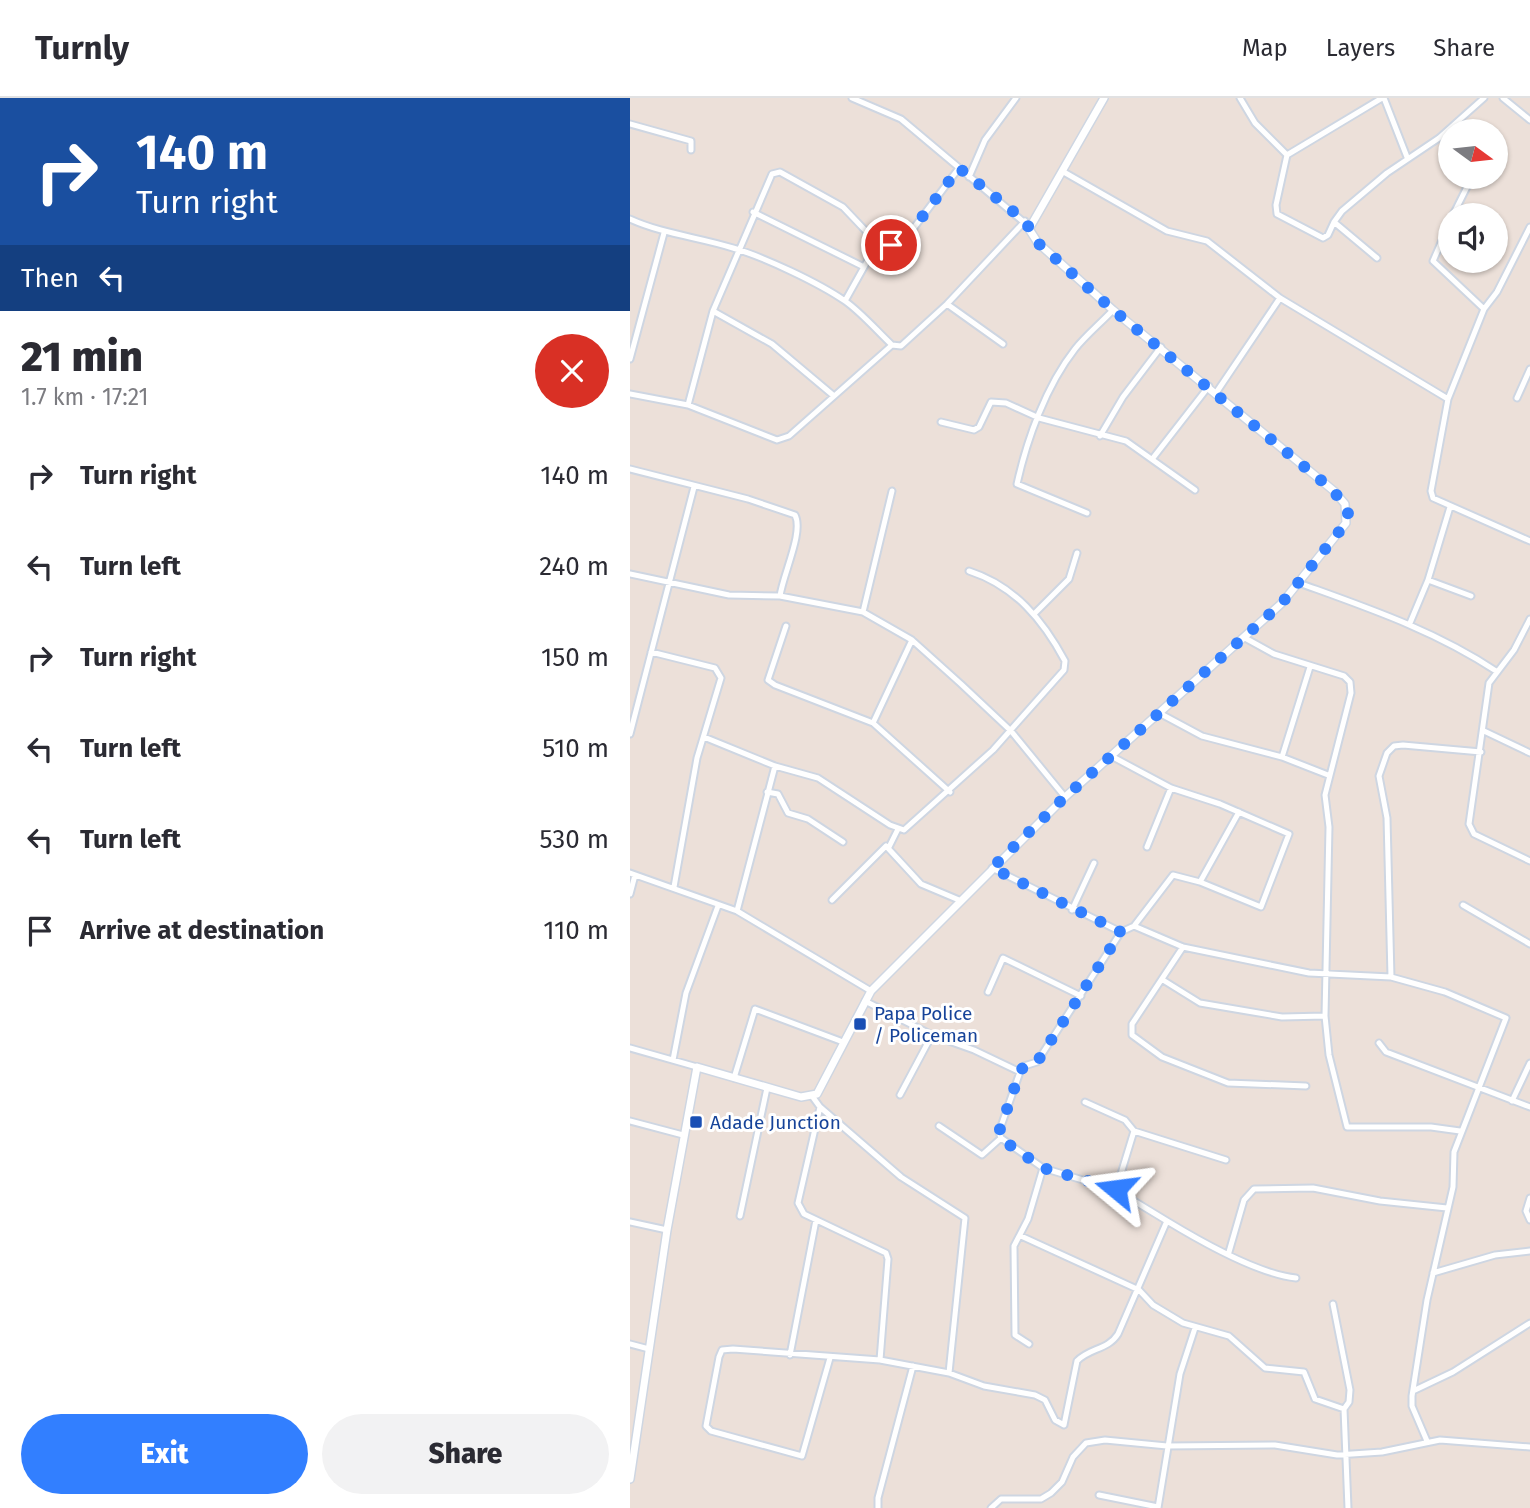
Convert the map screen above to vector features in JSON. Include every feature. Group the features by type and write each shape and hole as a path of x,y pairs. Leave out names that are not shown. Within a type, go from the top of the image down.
{"street":[{"path":"630,1048 767,1088 802,1097 812,1096 822,1088 871,991 959,900 1065,797 1114,757 1245,638 1299,583 1346,523 1345,505 1320,478 1113,310 1038,243 1027,225 901,119 852,98"},
{"path":"969,177 985,141 1016,98"},
{"path":"630,219 664,233 686,234 738,249 845,301 892,345 901,346 1027,225 1104,98"},
{"path":"1240,98 1255,123 1287,155"},
{"path":"1407,157 1383,98 1287,155 1276,205 1278,214 1323,238 1328,235 1342,211 1407,157 1439,138 1484,98"},
{"path":"1503,98 1530,120"},
{"path":"630,124 691,141 691,150"},
{"path":"845,301 862,266 873,251 901,240 913,229 959,168"},
{"path":"1062,171 1167,231 1207,242 1280,298 1448,399"},
{"path":"688,405 713,311 753,212 772,174 780,172 843,207 881,247"},
{"path":"753,212 862,266"},
{"path":"1335,222 1377,258"},
{"path":"1530,227 1497,292 1484,309 1448,399 1431,491 1433,498 1450,507 1530,541"},
{"path":"630,359 664,233"},
{"path":"1438,249 1433,261 1438,266"},
{"path":"1446,273 1484,309"},
{"path":"1216,393 1280,298"},
{"path":"947,304 1003,344"},
{"path":"1087,513 1017,484 1023,454 1056,379 1075,348 1113,310"},
{"path":"713,311 772,344 834,396"},
{"path":"630,394 688,405 777,440 789,436 864,373 892,345"},
{"path":"1100,436 1123,397 1161,347"},
{"path":"1517,398 1530,369"},
{"path":"1153,458 1209,386"},
{"path":"941,422 974,430 979,427 991,402 998,401 1039,418 1100,436 1120,439 1153,458 1195,490"},
{"path":"630,469 748,499 795,515 799,522 798,534 783,575 780,596"},
{"path":"630,734 694,487"},
{"path":"863,612 892,491"},
{"path":"1410,623 1428,580 1450,507"},
{"path":"1035,612 1069,579 1077,554"},
{"path":"704,737 775,766 818,778 898,830 904,830 950,792 1011,731 1064,670 1065,661 1035,612 995,581 969,572"},
{"path":"630,574 729,595 780,596 863,612 912,640 1011,731 1065,797"},
{"path":"1428,580 1471,596"},
{"path":"1299,583 1410,623 1458,646 1496,671"},
{"path":"1530,619 1527,634 1496,671 1486,693 1481,752 1470,798 1470,829 1480,838 1530,861"},
{"path":"786,625 768,680 873,723 950,792"},
{"path":"1245,638 1274,654 1344,676 1350,682 1351,693 1325,795 1329,827 1325,1016 1329,1055 1349,1128 1431,1127 1460,1131"},
{"path":"873,723 912,640"},
{"path":"651,652 715,668 721,678 685,809 674,887"},
{"path":"1282,757 1310,667"},
{"path":"1161,714 1202,736 1282,757 1328,775"},
{"path":"1484,731 1530,753"},
{"path":"1391,977 1387,818 1380,776 1387,753 1394,746 1404,745 1481,752"},
{"path":"1114,757 1171,788 1239,812 1289,834 1264,903 1256,907 1200,882 1173,875 1134,926 1121,932 1037,1062 1024,1066 1020,1072 999,1132 1001,1139 1043,1168 1116,1189 1167,1221 1274,1276 1296,1279"},
{"path":"737,911 766,792 775,766"},
{"path":"1147,847 1171,788"},
{"path":"766,792 778,794 788,813 808,819 843,842"},
{"path":"1200,882 1239,812"},
{"path":"832,900 889,846 898,830"},
{"path":"889,846 921,884 959,900"},
{"path":"1072,910 1094,863"},
{"path":"992,868 1121,932"},
{"path":"630,894 633,874 737,911 871,991"},
{"path":"1463,905 1530,944"},
{"path":"673,1060 686,993 718,906"},
{"path":"1134,926 1183,947 1326,974 1391,977 1445,992 1506,1018 1481,1088 1460,1131 1452,1161 1453,1187 1433,1273 1413,1391 1412,1406 1427,1441"},
{"path":"1183,947 1130,1030 1142,1043 1162,1057 1228,1083 1306,1086"},
{"path":"988,992 1003,958 1081,996"},
{"path":"1163,980 1200,1003 1282,1017 1325,1016"},
{"path":"865,1001 932,1035 974,1050 1020,1072"},
{"path":"734,1078 755,1009 844,1042"},
{"path":"900,1094 932,1035"},
{"path":"1379,1043 1386,1052 1530,1108"},
{"path":"1512,1101 1530,1063"},
{"path":"630,1479 632,1446 667,1230 697,1067"},
{"path":"740,1216 767,1088"},
{"path":"812,1096 820,1107 901,1177 965,1218 953,1352 948,1373"},
{"path":"1085,1101 1125,1120 1134,1131 1226,1160"},
{"path":"820,1107 798,1203 804,1214 880,1247 886,1253 888,1259 880,1360"},
{"path":"630,1121 683,1135"},
{"path":"939,1126 982,1155 1001,1139"},
{"path":"1116,1189 1134,1131"},
{"path":"1029,1344 1015,1335 1014,1246 1021,1236 1043,1168"},
{"path":"1229,1252 1244,1200 1254,1189 1313,1188 1380,1201 1447,1208"},
{"path":"1530,1198 1526,1211 1530,1220"},
{"path":"790,1355 816,1220"},
{"path":"830,1358 802,1456 711,1431 706,1426 722,1350 880,1360 948,1373 984,1386 1035,1395 1045,1400 1055,1420 1064,1425 1077,1361 1084,1354 1114,1342 1167,1221"},
{"path":"630,1222 667,1230"},
{"path":"1021,1236 1139,1290 1153,1304 1195,1328 1230,1336 1265,1368 1304,1372 1315,1399 1344,1409"},
{"path":"1433,1273 1495,1255 1530,1251"},
{"path":"1333,1304 1350,1390 1349,1402 1344,1409 1348,1508"},
{"path":"1413,1391 1464,1366 1530,1323"},
{"path":"1099,1495 1158,1508 1180,1374 1195,1328"},
{"path":"630,1345 649,1349"},
{"path":"878,1508 877,1498 913,1366"},
{"path":"991,1508 1001,1499 1041,1499 1062,1482 1073,1457 1086,1443 1105,1440 1167,1447 1275,1445 1344,1455 1382,1452 1427,1441 1454,1440 1530,1447"}],"place":[{"name":"Papa Police / Policeman","path":"860,1024"},
{"name":"Adade Junction","path":"696,1122"}],"route":[{"path":"891,245 913,229 959,168 1025,221 1038,243 1113,310 1334,491 1348,513 1346,523 1282,603 1114,757 1065,797 992,868 1039,894 1121,932 1037,1062 1024,1066 1020,1072 999,1132 1001,1139 1043,1168 1100,1187 1116,1189"}]}
